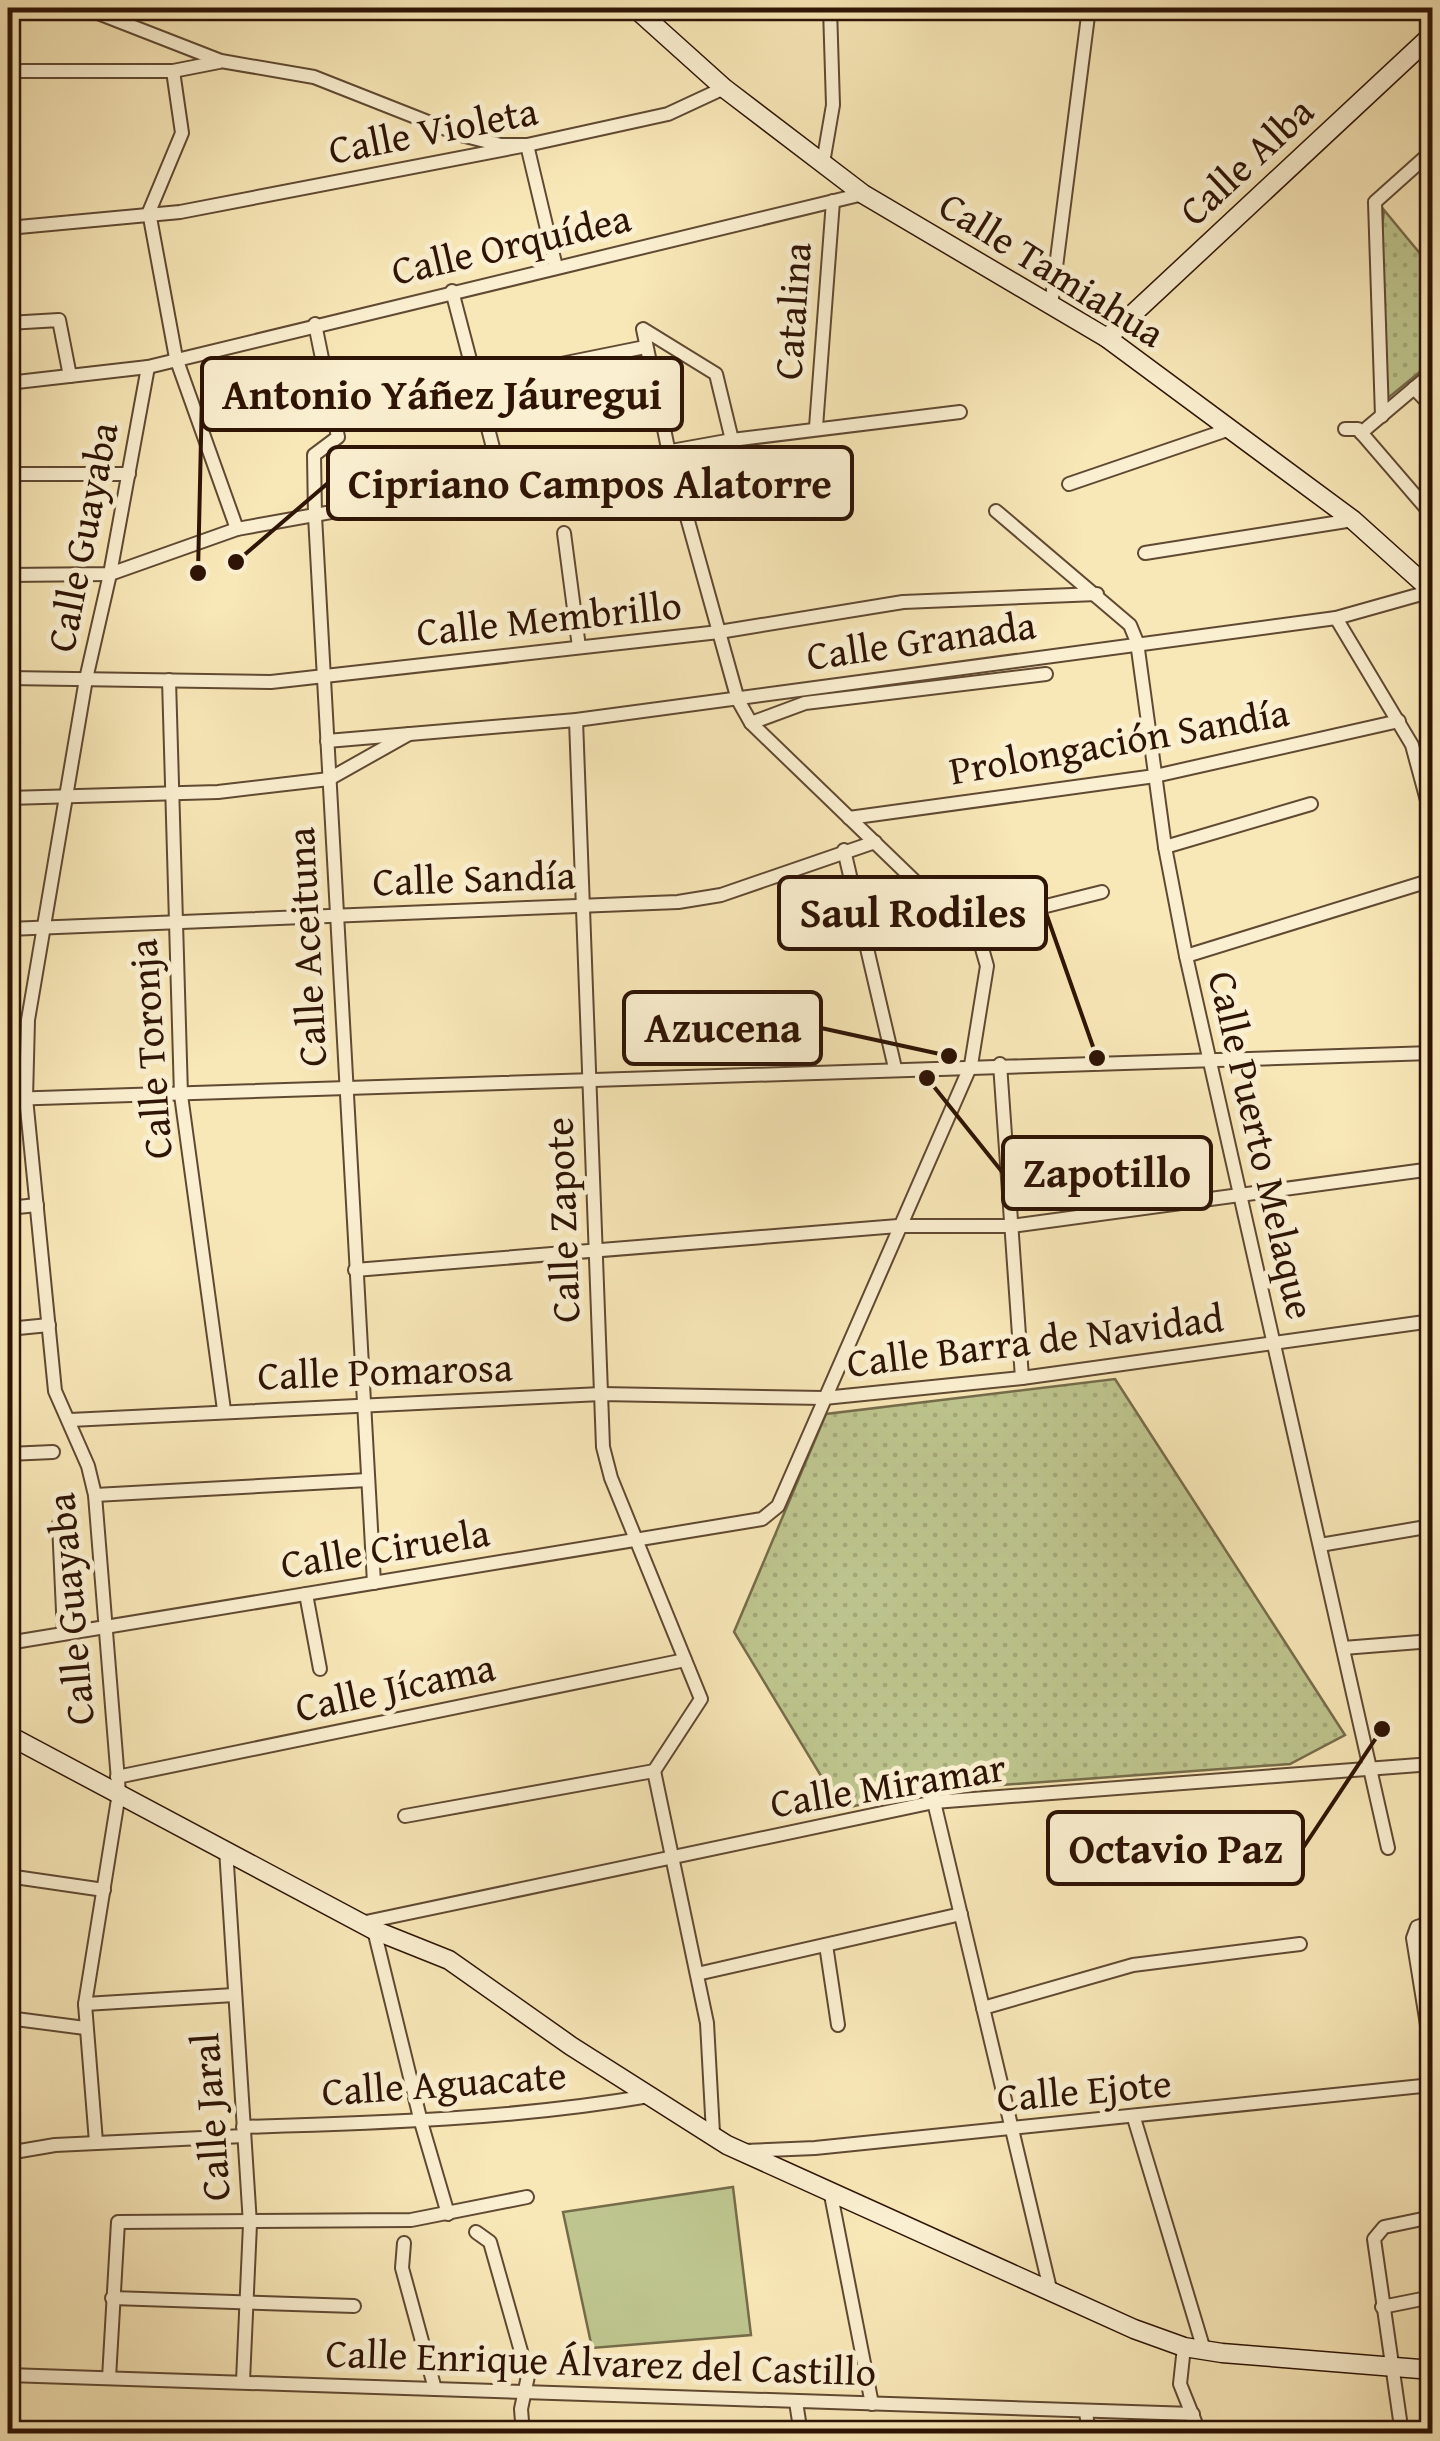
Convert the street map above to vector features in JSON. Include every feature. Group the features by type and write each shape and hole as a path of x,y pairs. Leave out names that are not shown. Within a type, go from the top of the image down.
{"street":[{"path":"85,8 221,61 314,77 461,135 502,146 527,145 556,267"},
{"name":"Calle Tamiahua","path":"635,8 724,88 862,194 1107,338 1353,520 1432,591"},
{"path":"823,163 833,106 830,8"},
{"path":"1051,306 1089,8"},
{"name":"Calle Alba","path":"1107,338 1432,36"},
{"path":"8,70 173,72 221,61"},
{"path":"173,72 182,134 149,212 176,358 237,529"},
{"name":"Calle Violeta","path":"8,228 180,212 527,145 668,114 724,88"},
{"path":"1382,416 1375,202 1432,151"},
{"name":"Calle Orquídea","path":"8,382 148,367 862,194"},
{"name":"Catalina","path":"816,427 833,201"},
{"path":"452,292 502,482"},
{"path":"8,323 59,320 70,376"},
{"path":"315,324 335,410 476,381"},
{"path":"732,440 716,374 642,329 670,453 738,700 752,723 982,945 987,966 971,1066 824,1398"},
{"path":"561,364 645,347"},
{"name":"Calle Guayaba","path":"96,2142 85,2004 118,1785 96,1495 56,1391 26,1098 28,1020 86,679 110,574 148,367"},
{"path":"1361,433 1432,372"},
{"path":"1414,388 1432,407"},
{"name":"Calle Aceituna","path":"335,410 337,441 317,452 313,460 314,516 374,1583"},
{"path":"8,576 110,574 237,529 732,440 960,412"},
{"path":"1069,484 1230,428"},
{"path":"1346,430 1361,433 1432,515"},
{"path":"8,474 128,474"},
{"name":"Calle Puerto Melaque","path":"996,511 1119,612 1137,642 1165,847 1186,956 1388,1848"},
{"path":"1145,554 1353,520"},
{"path":"564,533 579,647"},
{"name":"Calle Granada","path":"327,741 416,730 576,720 738,700 1137,642 1336,618 1432,591"},
{"name":"Calle Membrillo","path":"8,678 271,682 719,632 903,602 1096,594"},
{"path":"1336,618 1412,745 1432,819"},
{"path":"752,723 805,703 1046,674"},
{"name":"Calle Toronja","path":"169,680 173,924 181,1095 224,1410"},
{"name":"Calle Zapote","path":"576,720 603,1446 635,1538 701,1699 654,1771"},
{"name":"Prolongación Sandía","path":"849,818 1155,776 1399,721"},
{"name":"Calle Granada","path":"8,798 170,793 330,779 416,730"},
{"path":"1165,847 1312,804"},
{"name":"Calle Sandía","path":"8,930 678,902 721,895 875,842"},
{"path":"844,850 895,1068"},
{"path":"1186,956 1432,880"},
{"path":"962,927 1102,892"},
{"path":"8,1099 1432,1053"},
{"path":"1000,1064 1022,1378"},
{"path":"356,1270 898,1226 1011,1226 1432,1168"},
{"path":"8,1208 37,1205"},
{"name":"Calle Barra de Navidad","path":"824,1398 1022,1378 1432,1321"},
{"path":"8,1329 49,1324"},
{"name":"Calle Pomarosa","path":"70,1420 601,1394 824,1398"},
{"name":"Calle Ciruela","path":"8,1643 773,1514 824,1398"},
{"path":"8,1454 54,1452"},
{"path":"96,1495 368,1480"},
{"path":"59,1524 64,1634"},
{"path":"1320,1545 1432,1526"},
{"path":"306,1594 320,1669"},
{"path":"1343,1648 1432,1641"},
{"name":"Calle Jícama","path":"118,1785 685,1660"},
{"path":"8,1735 118,1785 368,1926 450,1960 649,2096 742,2152 831,2195 1184,2347 1432,2370"},
{"name":"Calle Miramar","path":"368,1926 934,1802 1432,1764"},
{"path":"405,1816 458,1810 654,1771 712,2059 714,2133"},
{"path":"934,1802 1052,2293"},
{"name":"Calle Jaral","path":"226,1849 250,2224 243,2381"},
{"path":"8,1876 104,1890"},
{"path":"696,1974 961,1914"},
{"path":"1432,1922 1416,1927 1412,1938 1428,2013 1432,2056"},
{"path":"368,1926 448,2214"},
{"path":"984,2008 1133,1965 1300,1944"},
{"path":"826,1945 838,2025"},
{"path":"85,2004 234,1995"},
{"path":"8,2018 84,2028"},
{"name":"Calle Ejote","path":"742,2152 1134,2118 1432,2085"},
{"name":"Calle Aguacate","path":"8,2153 96,2142 554,2112 649,2096"},
{"path":"1134,2118 1204,2350"},
{"path":"831,2195 872,2404"},
{"path":"109,2378 118,2222 411,2220 527,2197"},
{"path":"1402,2434 1374,2249 1376,2232 1432,2217"},
{"path":"476,2232 490,2242 528,2376 523,2431 479,2434"},
{"path":"404,2243 402,2268 435,2389"},
{"path":"112,2298 354,2306"},
{"path":"1382,2307 1432,2298"},
{"path":"1184,2347 1180,2384 1200,2434"},
{"name":"Calle Enrique Álvarez del Castillo","path":"8,2375 1193,2414"},
{"path":"796,2402 801,2434"},
{"path":"1086,2412 1090,2434"}],"green space":[{"path":"1384,210 1432,268 1432,362 1388,398 1380,244"},
{"path":"1115,1379 1345,1735 1290,1764 920,1791 841,1809 734,1632 826,1414"},
{"path":"733,2187 751,2335 592,2348 563,2212"}],"place":[{"name":"Cipriano Campos Alatorre","path":"236,562"},
{"name":"Antonio Yáñez Jáuregui","path":"198,573"},
{"name":"Azucena","path":"949,1056"},
{"name":"Saul Rodiles","path":"1097,1058"},
{"name":"Zapotillo","path":"927,1078"},
{"name":"Octavio Paz","path":"1382,1729"}]}
